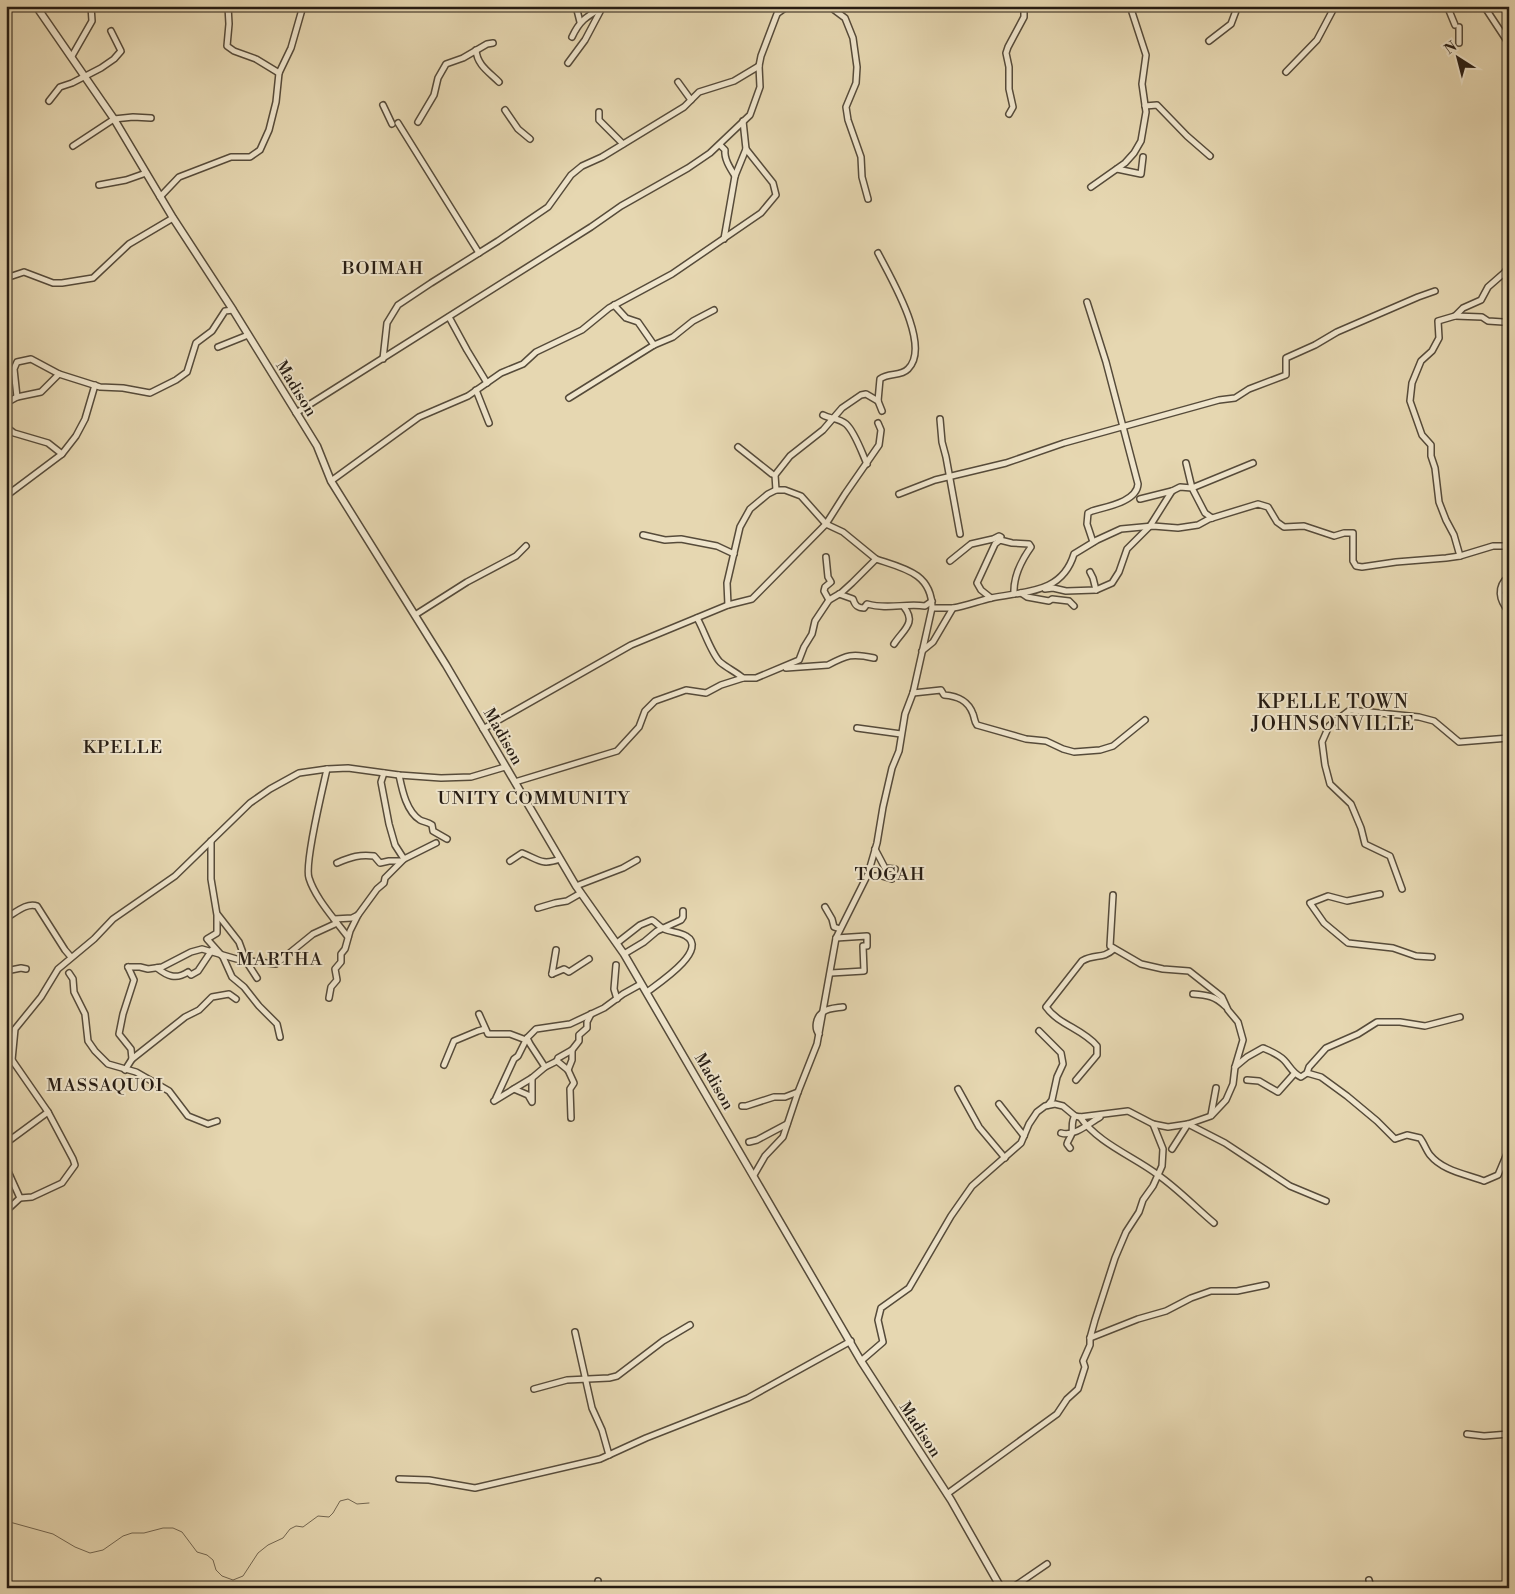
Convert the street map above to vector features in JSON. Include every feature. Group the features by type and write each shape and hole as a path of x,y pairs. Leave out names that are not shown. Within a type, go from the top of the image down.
{"street":[{"path":"6,14 10,6"},
{"name":"Madison","path":"36,6 114,119 173,218 233,310 317,446 331,481 446,665 576,886 624,954 862,1361 947,1494 1002,1588"},
{"path":"72,56 92,21 91,6"},
{"path":"228,6 227,46 234,51 256,59 279,73"},
{"path":"160,197 179,177 231,157 250,157 260,150 269,130 276,102 279,73 291,48 303,6"},
{"path":"576,6 580,22"},
{"path":"296,413 621,206 688,168 720,145 750,115 754,106 760,86 759,66 761,56 780,6"},
{"path":"777,14 788,6"},
{"path":"829,6 845,18 853,38 858,67 856,83 846,107 848,120 861,157 862,178 868,199"},
{"path":"1009,114 1013,107 1009,88 1009,67 1006,53 1024,17 1024,6"},
{"path":"1091,188 1124,164 1134,153 1140,141 1145,106 1142,84 1146,55 1130,6"},
{"path":"1286,72 1317,40 1335,6"},
{"path":"1484,6 1509,44"},
{"path":"572,37 585,17 603,7"},
{"path":"568,63 585,40 603,7"},
{"path":"1209,41 1230,24 1237,8"},
{"path":"1448,8 1457,26 1459,43"},
{"path":"49,101 60,87 72,83 114,59 120,51 111,31"},
{"path":"418,122 434,95 438,78 446,64 493,43"},
{"path":"476,50 480,64 499,82"},
{"path":"382,359 387,323 398,305 548,207 571,175 582,166 602,157 684,107 699,92 734,81 759,66"},
{"path":"678,82 691,100"},
{"path":"383,105 392,124"},
{"path":"1145,106 1158,105 1187,136 1210,156"},
{"path":"505,110 518,130 530,139"},
{"path":"599,112 600,120 623,144"},
{"path":"73,146 114,119 151,118"},
{"path":"724,239 735,176 746,149 743,121"},
{"path":"398,122 479,253"},
{"path":"737,128 744,135"},
{"path":"720,145 725,150 727,161 735,176"},
{"path":"331,481 419,417 468,396 501,373 523,364 536,352 582,330 614,306 672,274 761,213 776,195 773,183 746,149"},
{"path":"1117,169 1141,174 1143,158"},
{"path":"99,185 126,180 146,173"},
{"path":"6,278 24,272 53,283 93,278 129,244 173,218"},
{"path":"878,254 902,299 912,328 916,354 910,368 902,374 888,374 880,379 878,401 882,411"},
{"path":"1455,316 1463,308 1481,300 1488,286 1504,273 1509,266"},
{"path":"899,494 922,484 1006,463 1064,443 1235,398 1249,389 1286,375 1286,358 1315,346 1337,332 1418,297 1435,292"},
{"path":"1087,302 1106,362 1138,488 1136,492 1118,503 1092,510 1088,514 1087,524 1093,542"},
{"path":"614,306 626,318 638,322 654,345"},
{"path":"17,397 14,369 17,362 31,359 59,374 95,385 150,393 176,380 187,372 198,342 212,330 225,311 233,310"},
{"path":"569,398 654,345 672,338 693,321 714,310"},
{"path":"1460,556 1454,535 1439,502 1436,468 1431,456 1431,445 1422,435 1410,401 1412,383 1420,361 1432,352 1439,338 1438,321 1455,316 1482,317 1488,321 1509,324"},
{"path":"449,317 487,382"},
{"path":"218,347 248,335"},
{"path":"8,401 41,392 59,374"},
{"path":"6,496 62,454 76,436 85,419 95,385"},
{"path":"476,390 489,423"},
{"path":"776,490 775,475 790,456 823,430 842,408 861,395 866,394 878,401"},
{"path":"823,415 834,417 846,424 867,464"},
{"path":"940,420 942,442 960,534"},
{"path":"483,729 631,645 728,605 752,599 826,524 880,445 881,430 878,424"},
{"path":"6,427 14,433 48,443 62,454"},
{"path":"738,447 775,475"},
{"path":"1186,463 1192,488 1205,513 1212,518"},
{"path":"1140,499 1172,491 1180,487 1192,488 1253,463"},
{"path":"728,605 727,583 740,527 750,509 776,490 791,492 801,496 826,524 843,532 876,559 917,575 928,588 932,602 913,693 905,714 899,751 892,768 884,799 875,849 867,876 836,938 817,1044 783,1137 765,1156 754,1175"},
{"path":"932,608 953,608 991,598 1042,589 1053,588 1079,592 1096,590 1112,583 1119,572 1128,549 1150,526 1172,491"},
{"path":"1042,589 1062,576 1070,567 1074,554 1093,542 1121,530 1150,526 1178,528 1198,525 1212,518 1258,504 1268,507 1277,522 1284,527 1304,526 1334,536 1354,533 1353,562 1356,566 1362,567 1460,556 1494,546 1509,546"},
{"path":"643,535 665,540 681,539 717,546 734,554"},
{"path":"950,561 971,544 999,536 1001,537 1000,540"},
{"path":"1000,540 1029,544 1032,547 1024,557 1016,575 1013,583 1014,594"},
{"path":"991,598 981,590 977,583 995,544 1000,540"},
{"path":"415,616 467,582 516,556 526,546"},
{"path":"826,558 828,577 831,582 824,591 829,600"},
{"path":"514,782 617,751 639,727 645,711 655,701 686,690 706,693 721,685 743,678 756,678 800,660 816,620 829,600 839,594 876,559"},
{"path":"1090,572 1096,590"},
{"path":"1509,576 1504,580 1500,589 1500,600 1509,612"},
{"path":"1020,593 1027,597 1049,601 1052,598 1069,601 1074,606"},
{"path":"839,594 853,600 854,604 859,608 864,608 867,604 889,608 925,606 932,602"},
{"path":"894,644 910,622 909,615 904,607"},
{"path":"922,651 933,642 953,608"},
{"path":"697,618 715,655 721,663 743,678"},
{"path":"780,668 828,665 833,661 856,654 874,658"},
{"path":"913,693 941,690 944,695 961,698 965,701 977,725 1026,739 1046,741 1074,752 1100,750 1113,746 1145,720"},
{"path":"1402,889 1390,856 1365,844 1361,828 1351,804 1330,784 1322,742 1329,726 1350,710 1419,717 1434,721 1459,742 1509,738"},
{"path":"857,728 901,734"},
{"path":"6,1211 20,1198 32,1197 62,1183 75,1165 48,1112 12,1060 15,1029 40,997 58,969 94,939 113,919 175,876 250,803 270,788 299,773 348,768 398,775 441,778 471,777 505,766"},
{"path":"328,769 316,823 308,876 316,892 348,937"},
{"path":"384,773 380,782 389,824 402,860"},
{"path":"398,775 402,790 412,812 420,820 432,825 433,832 446,839"},
{"path":"211,841 211,879 217,915 217,933 207,939 212,949 220,955 246,961 276,964 314,934 336,921 358,915"},
{"path":"329,998 331,987 337,980 335,969 341,962 341,954 345,949 358,915 384,883 385,878 402,860 436,843"},
{"path":"867,876 882,876 892,879 895,869 886,868 875,849"},
{"path":"510,861 522,853 542,863 560,859"},
{"path":"337,863 356,855 364,854 374,856 380,863 402,860"},
{"path":"576,886 637,860"},
{"path":"538,908 567,901 581,893"},
{"path":"1380,894 1347,900 1328,896 1310,903 1324,923 1348,942 1393,948 1416,956 1432,957"},
{"path":"1113,895 1110,946 1141,964 1163,969 1189,971 1222,997 1228,1010"},
{"path":"6,918 27,906 33,904 37,906 71,957"},
{"path":"825,907 834,927 840,930"},
{"path":"624,954 662,929 680,920 683,917 683,911"},
{"path":"217,915 239,942 246,961 256,978"},
{"path":"617,943 650,920 654,921 662,929 686,936 691,944 691,950 676,971 647,992"},
{"path":"831,973 864,971 863,946 867,946 867,936 836,938"},
{"path":"157,968 167,976 182,976 188,972 191,975 198,971 212,949"},
{"path":"132,1059 131,1049 119,1034 134,980 128,967 157,968 178,960 191,952 212,949"},
{"path":"1076,1080 1097,1055 1097,1046 1091,1039 1061,1022 1046,1007 1082,961 1090,956 1107,956 1114,949"},
{"path":"556,950 552,974 564,968 569,972 589,960"},
{"path":"220,955 232,977 244,987 277,1024 280,1037"},
{"path":"616,965 614,989 617,999"},
{"path":"6,971 26,969"},
{"path":"69,973 73,979 74,992 85,1014 88,1041 95,1051 108,1064 136,1072 169,1091 188,1116 208,1124 217,1121"},
{"path":"592,1014 587,1022 587,1028 579,1035 579,1041 572,1050 545,1067 532,1078 494,1100 500,1092 500,1088 514,1059 536,1029 570,1024 592,1014 641,984"},
{"path":"125,1070 132,1059 185,1017 199,1010 212,996 229,994 236,999"},
{"path":"1070,1148 1067,1144 1072,1134 1072,1119 1077,1117 1128,1112 1153,1124 1168,1127 1188,1124 1211,1116 1226,1100 1233,1084 1235,1067 1243,1040 1238,1022 1217,998 1193,994"},
{"path":"824,1011 843,1007"},
{"path":"479,1014 488,1034 510,1034 527,1039 545,1067"},
{"path":"1235,1067 1247,1057 1263,1048 1283,1059 1294,1074 1301,1077 1307,1073 1309,1067 1326,1048 1358,1034 1377,1022 1400,1022 1425,1026 1460,1017"},
{"path":"444,1065 454,1041 485,1029"},
{"path":"862,1361 883,1342 878,1320 881,1308 909,1288 951,1216 972,1186 1021,1143 1036,1112 1048,1105 1052,1100 1057,1077 1063,1064 1061,1053 1039,1031"},
{"path":"568,1070 572,1060 572,1050"},
{"path":"6,1065 12,1060"},
{"path":"557,1061 568,1070 574,1083 570,1089 571,1118"},
{"path":"1307,1073 1321,1077 1347,1096 1395,1139 1408,1135 1420,1138 1429,1154 1437,1163 1456,1172 1484,1181 1498,1175 1509,1149"},
{"path":"1247,1080 1260,1081 1278,1092 1294,1074"},
{"path":"514,1089 528,1095 532,1102 532,1078"},
{"path":"958,1088 979,1127 1005,1158"},
{"path":"1211,1116 1216,1088"},
{"path":"742,1106 798,1092"},
{"path":"999,1104 1024,1136"},
{"path":"1048,1105 1062,1106 1120,1151 1158,1174 1214,1223"},
{"path":"6,1143 48,1112"},
{"path":"1060,1133 1072,1134 1077,1132 1102,1116"},
{"path":"749,1142 757,1140 787,1124"},
{"path":"947,1494 1058,1414 1067,1399 1078,1389 1085,1367 1083,1361 1090,1345 1090,1338 1115,1258 1126,1232 1139,1212 1142,1200 1152,1186 1162,1166 1163,1149 1153,1124"},
{"path":"1172,1149 1188,1124"},
{"path":"1188,1124 1225,1143 1290,1186 1326,1201"},
{"path":"6,1167 20,1198"},
{"path":"1090,1338 1138,1319 1166,1311 1210,1291 1237,1291 1266,1285"},
{"path":"534,1389 567,1380 617,1376 663,1341 690,1325"},
{"path":"575,1332 592,1408 602,1430 609,1456"},
{"path":"399,1479 430,1480 475,1488 609,1456 646,1438 756,1394 851,1341"},
{"path":"1467,1434 1484,1436 1509,1434"},
{"path":"1012,1588 1047,1564"},
{"path":"1369,1580 1371,1588"},
{"path":"597,1588 598,1581"}],"waterway":[{"path":"6,1521 53,1534 75,1547 90,1553 103,1550 123,1536 132,1533 173,1528 182,1532 197,1552 207,1555 213,1560 216,1570 222,1576 233,1580 243,1576 258,1553 268,1545 283,1538 290,1529 296,1526 303,1527 318,1516 329,1517 340,1501 348,1499 357,1504 369,1503"}],"district":[{"name":"BOIMAH","path":"383,268"},
{"name":"KPELLE TOWN JOHNSONVILLE","path":"1333,712"},
{"name":"KPELLE","path":"123,747"},
{"name":"UNITY COMMUNITY","path":"534,798"},
{"name":"TOGAH","path":"890,874"},
{"name":"MARTHA","path":"280,959"},
{"name":"MASSAQUOI","path":"105,1085"}]}
